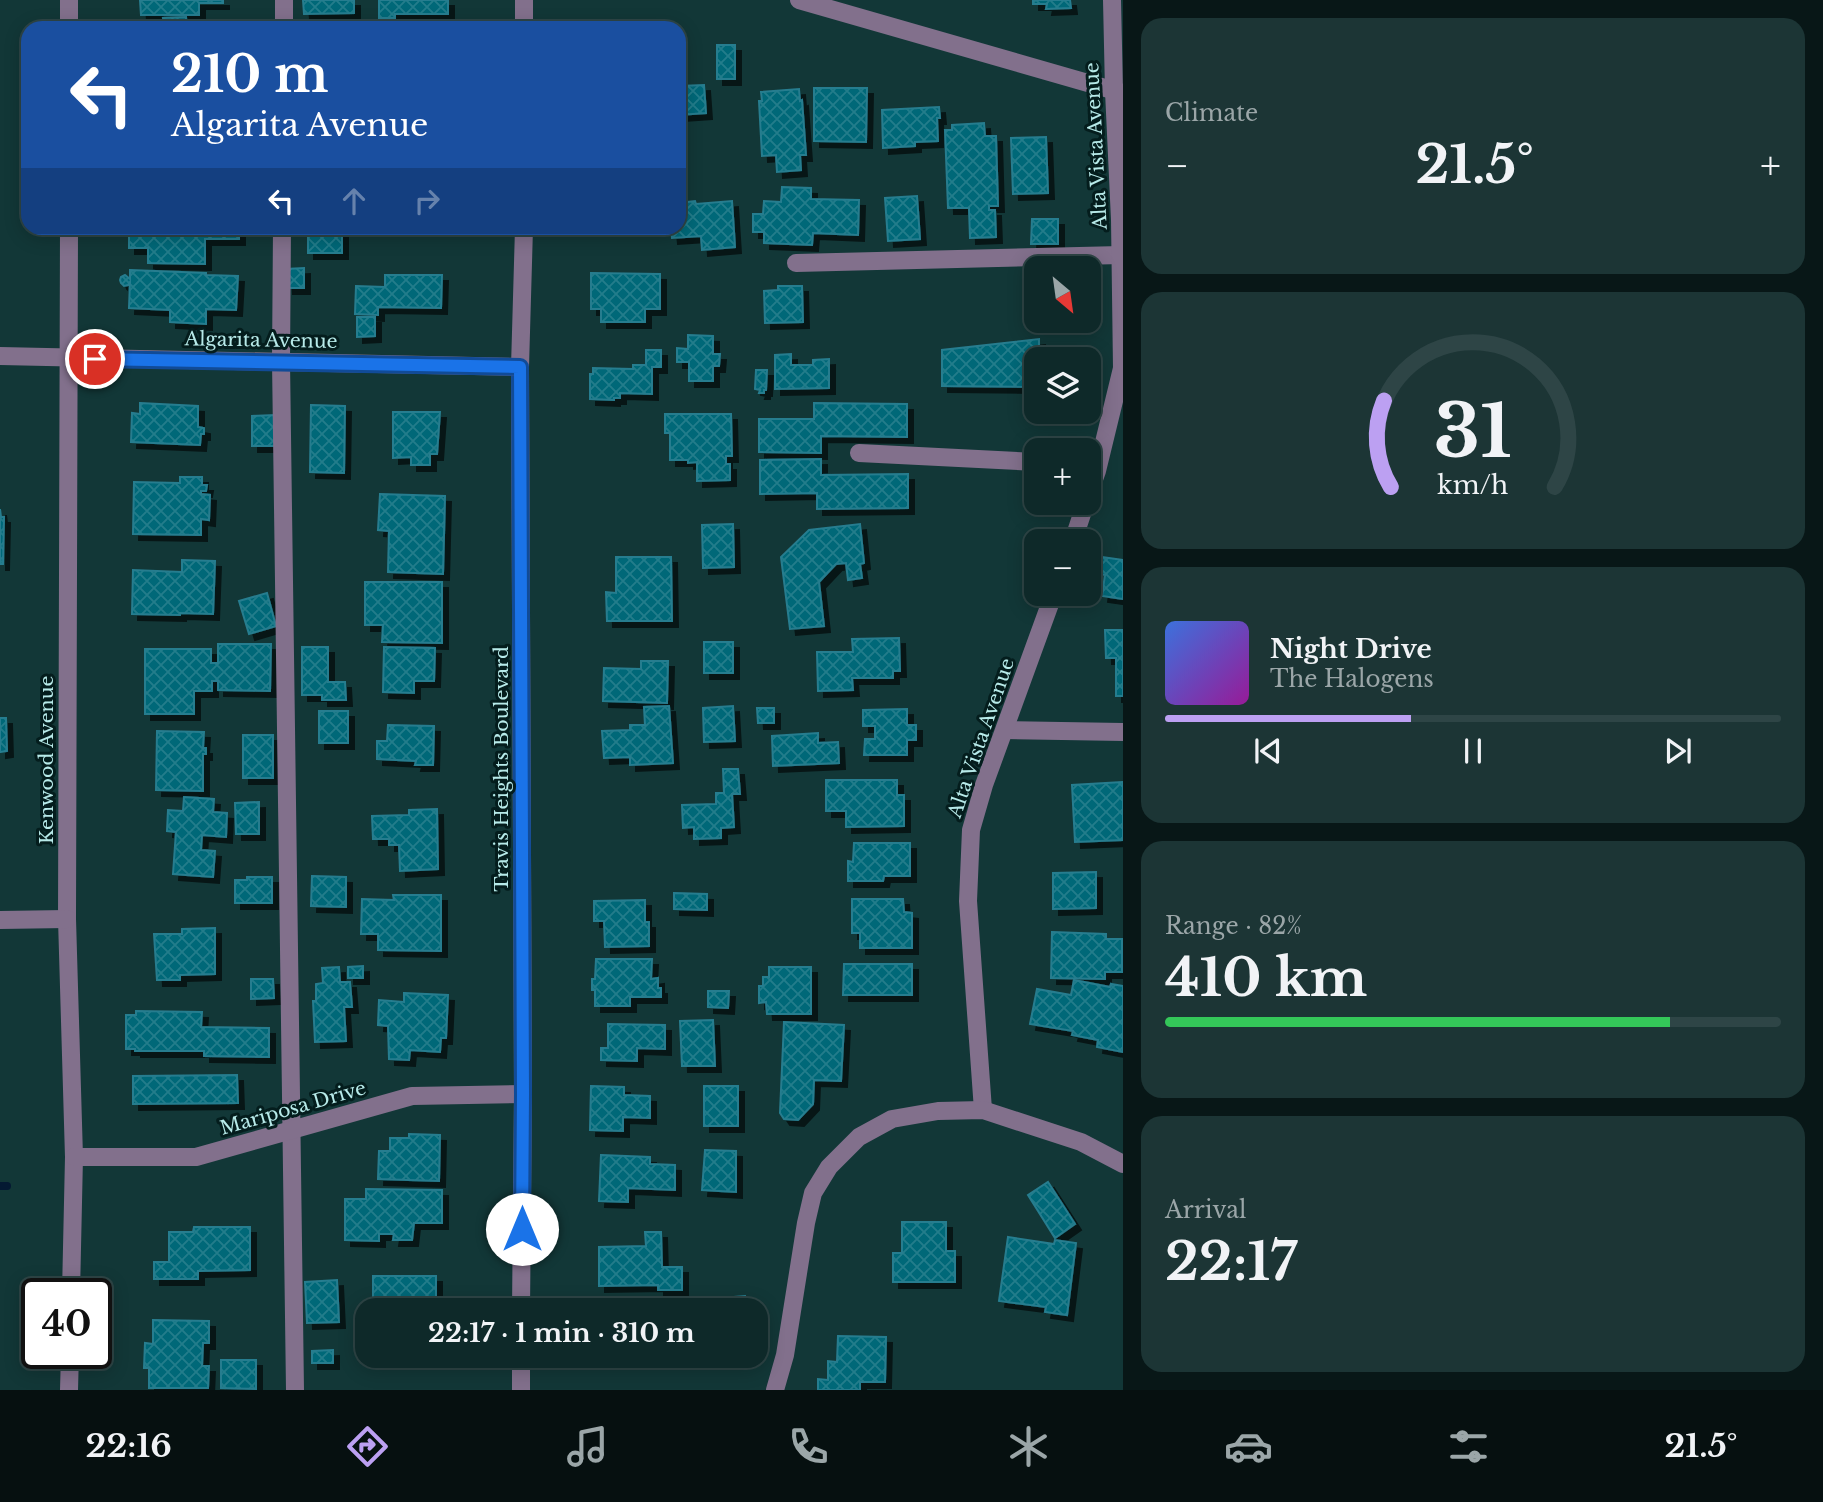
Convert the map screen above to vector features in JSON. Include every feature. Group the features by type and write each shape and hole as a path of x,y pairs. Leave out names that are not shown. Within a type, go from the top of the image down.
{"street":[{"path":"69,0 69,21"},
{"path":"284,0 284,21"},
{"path":"524,0 524,21"},
{"path":"799,0 1119,92"},
{"name":"Alta Vista Avenue","path":"1101,442 1122,368 1119,92 1112,0"},
{"name":"Kenwood Avenue","path":"69,235 67,919 74,1157 71,1278"},
{"path":"282,235 281,361 295,1390"},
{"name":"Travis Heights Boulevard","path":"522,1298 520,367 524,235"},
{"path":"796,263 1121,255"},
{"name":"Algarita Avenue","path":"0,356 520,367"},
{"path":"859,453 1024,461"},
{"name":"Alta Vista Avenue","path":"983,1110 968,901 971,830 984,785 1049,606"},
{"path":"1005,730 1123,732"},
{"path":"0,920 67,919"},
{"name":"Mariposa Drive","path":"74,1157 196,1157 412,1097 523,1094"},
{"path":"775,1390 785,1354 813,1193 829,1167 859,1137 892,1119 938,1111 983,1110 1081,1142 1123,1164"},
{"path":"521,1368 521,1390"},
{"path":"69,1390 70,1369"}],"building":[{"path":"140,0 223,0 223,3 199,3 199,15 141,15"},
{"path":"303,0 354,0 354,13 304,14"},
{"path":"379,0 448,0 448,14 395,14 395,18 379,18"},
{"path":"1033,0 1070,0 1071,8 1046,9 1047,4 1033,4"},
{"path":"186,17 186,21 163,21 163,18"},
{"path":"717,45 735,45 735,79 717,79"},
{"path":"704,85 706,113 686,114 686,86"},
{"path":"814,88 867,88 866,142 814,141"},
{"path":"799,89 806,155 800,155 801,170 777,172 776,155 762,156 759,101 762,101 761,92"},
{"path":"939,107 938,141 883,148 882,110"},
{"path":"984,123 985,136 996,136 998,206 989,206 989,210 995,210 996,237 970,238 969,208 948,208 945,130 952,130 952,125"},
{"path":"1046,137 1048,193 1013,194 1011,138"},
{"path":"782,187 811,188 811,199 859,200 858,235 813,233 812,245 764,243 764,232 753,232 753,214 763,214 764,201 781,202"},
{"path":"917,196 920,239 888,241 885,198"},
{"path":"695,201 696,204 732,201 735,247 702,250 701,236 672,238 672,235 686,235 686,202"},
{"path":"1032,219 1058,219 1058,244 1031,244"},
{"path":"129,235 239,235 239,239 205,239 205,264 148,263 148,248 129,248"},
{"path":"308,235 342,235 342,253 308,253"},
{"path":"304,268 304,288 287,288 286,269"},
{"path":"130,270 238,276 236,310 206,309 206,324 170,322 170,310 129,308 130,282 124,286 120,280 125,275 130,279"},
{"path":"591,273 660,274 660,309 645,309 645,322 601,322 601,309 591,309"},
{"path":"385,275 442,275 441,308 378,307 378,315 355,314 356,286 385,287"},
{"path":"778,286 802,286 803,322 765,323 764,291 778,290"},
{"path":"357,317 375,317 375,336 357,337"},
{"path":"688,335 713,336 713,354 720,354 719,366 713,366 713,381 689,381 689,362 677,362 677,348 688,349"},
{"path":"1039,339 1039,347 1024,347 1024,387 942,386 942,350"},
{"path":"646,350 661,350 661,367 652,367 652,394 620,393 620,398 614,400 590,399 590,374 593,374 593,368 633,369 633,365 646,365"},
{"path":"791,354 791,365 813,365 813,360 829,359 829,388 775,389 775,355"},
{"path":"756,370 767,370 764,393 755,389"},
{"path":"140,403 198,406 198,427 204,428 200,445 131,442 132,413 140,414"},
{"path":"814,403 907,404 907,437 821,436 821,453 759,452 759,419 814,419"},
{"path":"311,405 345,406 344,473 310,472"},
{"path":"393,412 440,412 437,454 430,454 430,465 411,465 411,457 393,458"},
{"path":"665,414 731,414 732,456 726,456 726,464 730,464 730,480 697,481 697,462 670,460 670,433 665,433"},
{"path":"275,415 275,446 252,446 252,416"},
{"path":"821,459 821,475 908,474 908,508 817,509 817,493 760,494 760,460"},
{"path":"180,477 202,477 202,485 207,485 206,491 201,491 201,494 210,495 209,520 201,519 201,535 133,534 134,482 180,483"},
{"path":"380,494 445,496 443,574 388,572 389,531 378,530"},
{"path":"0,509 1,517 4,517 3,564 0,564"},
{"path":"733,524 734,567 703,568 702,525"},
{"path":"860,524 864,563 860,564 862,578 848,580 846,563 836,564 819,582 824,626 790,629 781,557 809,530"},
{"path":"616,557 671,557 672,621 607,621 606,592 616,593"},
{"path":"1102,557 1123,560 1123,599 1102,596 1105,575 1101,574"},
{"path":"182,560 215,561 213,614 132,614 133,570 182,572"},
{"path":"365,582 442,582 442,643 382,642 383,625 365,625"},
{"path":"267,593 276,626 249,634 239,601"},
{"path":"1105,630 1123,630 1123,696 1116,696 1116,658 1106,658"},
{"path":"899,638 900,671 893,671 893,678 852,678 853,690 818,691 817,652 853,652 852,639"},
{"path":"704,642 733,642 733,673 704,673"},
{"path":"218,644 271,644 270,691 218,690 218,681 212,681 212,691 194,691 194,714 145,714 145,649 211,649 211,663 218,663"},
{"path":"302,647 328,647 328,682 345,682 346,700 322,700 322,695 302,695"},
{"path":"384,647 435,648 434,681 414,681 414,693 383,692"},
{"path":"641,661 668,661 667,703 603,701 604,668 641,669"},
{"path":"669,706 673,763 630,765 630,757 604,758 602,731 630,730 630,725 645,725 644,707"},
{"path":"733,706 735,741 704,742 703,708"},
{"path":"757,708 774,708 774,723 758,723"},
{"path":"907,709 907,725 916,725 916,740 907,740 907,755 864,755 865,739 875,739 875,726 863,726 863,710"},
{"path":"319,711 348,711 348,743 319,743"},
{"path":"0,718 6,718 7,751 0,752"},
{"path":"388,725 434,726 433,765 415,765 416,761 377,759 377,741 387,741"},
{"path":"157,731 204,732 203,748 206,748 206,754 203,754 203,791 156,790"},
{"path":"818,733 818,743 838,742 839,763 773,766 772,736"},
{"path":"243,735 273,735 273,778 243,778"},
{"path":"723,769 738,769 740,794 732,794 734,827 721,828 721,838 694,839 694,827 683,828 682,805 716,804 716,793 724,793"},
{"path":"826,780 897,780 897,795 904,795 904,826 846,827 846,811 826,811"},
{"path":"1123,782 1123,840 1075,842 1072,785"},
{"path":"184,797 214,799 213,812 227,813 226,837 202,835 201,850 215,851 213,877 173,874 176,832 167,831 168,810 183,811"},
{"path":"259,802 259,834 236,834 235,803"},
{"path":"437,809 438,869 400,871 399,845 389,845 389,839 373,839 372,816 409,815 409,810"},
{"path":"854,843 910,843 910,876 884,876 883,881 848,881 848,861 853,862"},
{"path":"1096,872 1096,908 1053,909 1053,873"},
{"path":"312,876 346,877 346,907 311,906"},
{"path":"247,877 272,877 272,903 235,903 235,880 247,880"},
{"path":"674,893 707,894 707,910 674,909"},
{"path":"393,895 441,895 441,951 378,950 378,934 361,934 362,899 394,900"},
{"path":"852,899 903,899 904,912 912,913 912,948 860,948 860,933 852,933"},
{"path":"645,900 649,946 605,947 604,921 594,921 594,901"},
{"path":"215,928 215,974 180,975 180,980 157,980 154,934 182,934 182,929"},
{"path":"1052,932 1106,934 1106,939 1122,939 1122,972 1105,972 1105,979 1051,978"},
{"path":"596,959 652,959 651,979 658,978 661,997 630,997 630,1006 595,1006 592,979 595,979"},
{"path":"844,964 912,964 912,995 843,995"},
{"path":"363,966 363,978 348,978 348,967"},
{"path":"339,967 340,982 350,982 352,1007 344,1007 346,1041 315,1042 313,1001 316,1001 316,984 323,983 322,968"},
{"path":"769,967 811,967 811,1014 767,1014 766,1002 759,1003 759,986 763,986 763,977 769,977"},
{"path":"251,979 273,979 274,998 251,999"},
{"path":"1074,980 1110,987 1111,984 1123,986 1123,1052 1097,1047 1098,1040 1072,1035 1073,1031 1030,1024 1037,989 1071,995"},
{"path":"708,991 729,991 728,1008 708,1007"},
{"path":"404,993 448,995 446,1038 441,1038 440,1052 410,1050 409,1060 389,1059 388,1026 378,1025 379,1000 404,1002"},
{"path":"136,1011 202,1012 201,1027 269,1028 269,1057 204,1056 204,1051 126,1049 126,1015 136,1015"},
{"path":"713,1020 715,1066 682,1066 680,1021"},
{"path":"784,1022 844,1025 841,1081 814,1080 813,1104 798,1120 784,1119 780,1113"},
{"path":"608,1024 665,1025 665,1049 637,1048 637,1061 601,1060 601,1048 608,1048"},
{"path":"237,1075 238,1103 133,1104 133,1076"},
{"path":"591,1086 624,1087 624,1095 650,1096 650,1118 623,1117 623,1131 590,1130"},
{"path":"704,1086 738,1086 738,1126 704,1126"},
{"path":"409,1134 440,1135 439,1181 378,1179 379,1151 390,1151 390,1138 409,1138"},
{"path":"705,1150 736,1151 736,1192 702,1190"},
{"path":"601,1155 650,1157 650,1164 675,1165 675,1190 628,1188 628,1202 599,1201"},
{"path":"1048,1182 1075,1224 1055,1238 1028,1195"},
{"path":"366,1189 442,1190 442,1223 414,1223 412,1240 393,1240 394,1234 379,1234 379,1241 345,1240 345,1199 366,1199"},
{"path":"902,1222 946,1222 946,1251 955,1251 955,1282 893,1282 893,1253 902,1253"},
{"path":"194,1227 250,1227 250,1270 198,1271 198,1279 154,1279 154,1262 169,1262 169,1232 193,1232"},
{"path":"645,1232 661,1232 662,1267 682,1267 682,1290 658,1290 658,1285 599,1286 599,1247 646,1246"},
{"path":"1008,1237 1054,1244 1055,1240 1076,1243 1067,1315 1045,1312 1046,1307 999,1301"},
{"path":"373,1276 436,1276 436,1298 373,1298"},
{"path":"337,1280 339,1322 307,1323 305,1282"},
{"path":"153,1320 209,1321 209,1343 203,1343 202,1366 209,1366 208,1388 149,1388 149,1368 144,1368 145,1343 153,1344"},
{"path":"838,1336 886,1337 885,1382 860,1382 860,1390 818,1390 818,1379 828,1380 828,1361 837,1362"},
{"path":"333,1350 333,1363 312,1363 312,1351"},
{"path":"221,1360 256,1360 256,1389 221,1388"}],"waterway":[{"path":"0,1186 7,1186"}],"route":[{"path":"95,359 520,367 522,1229"}]}
